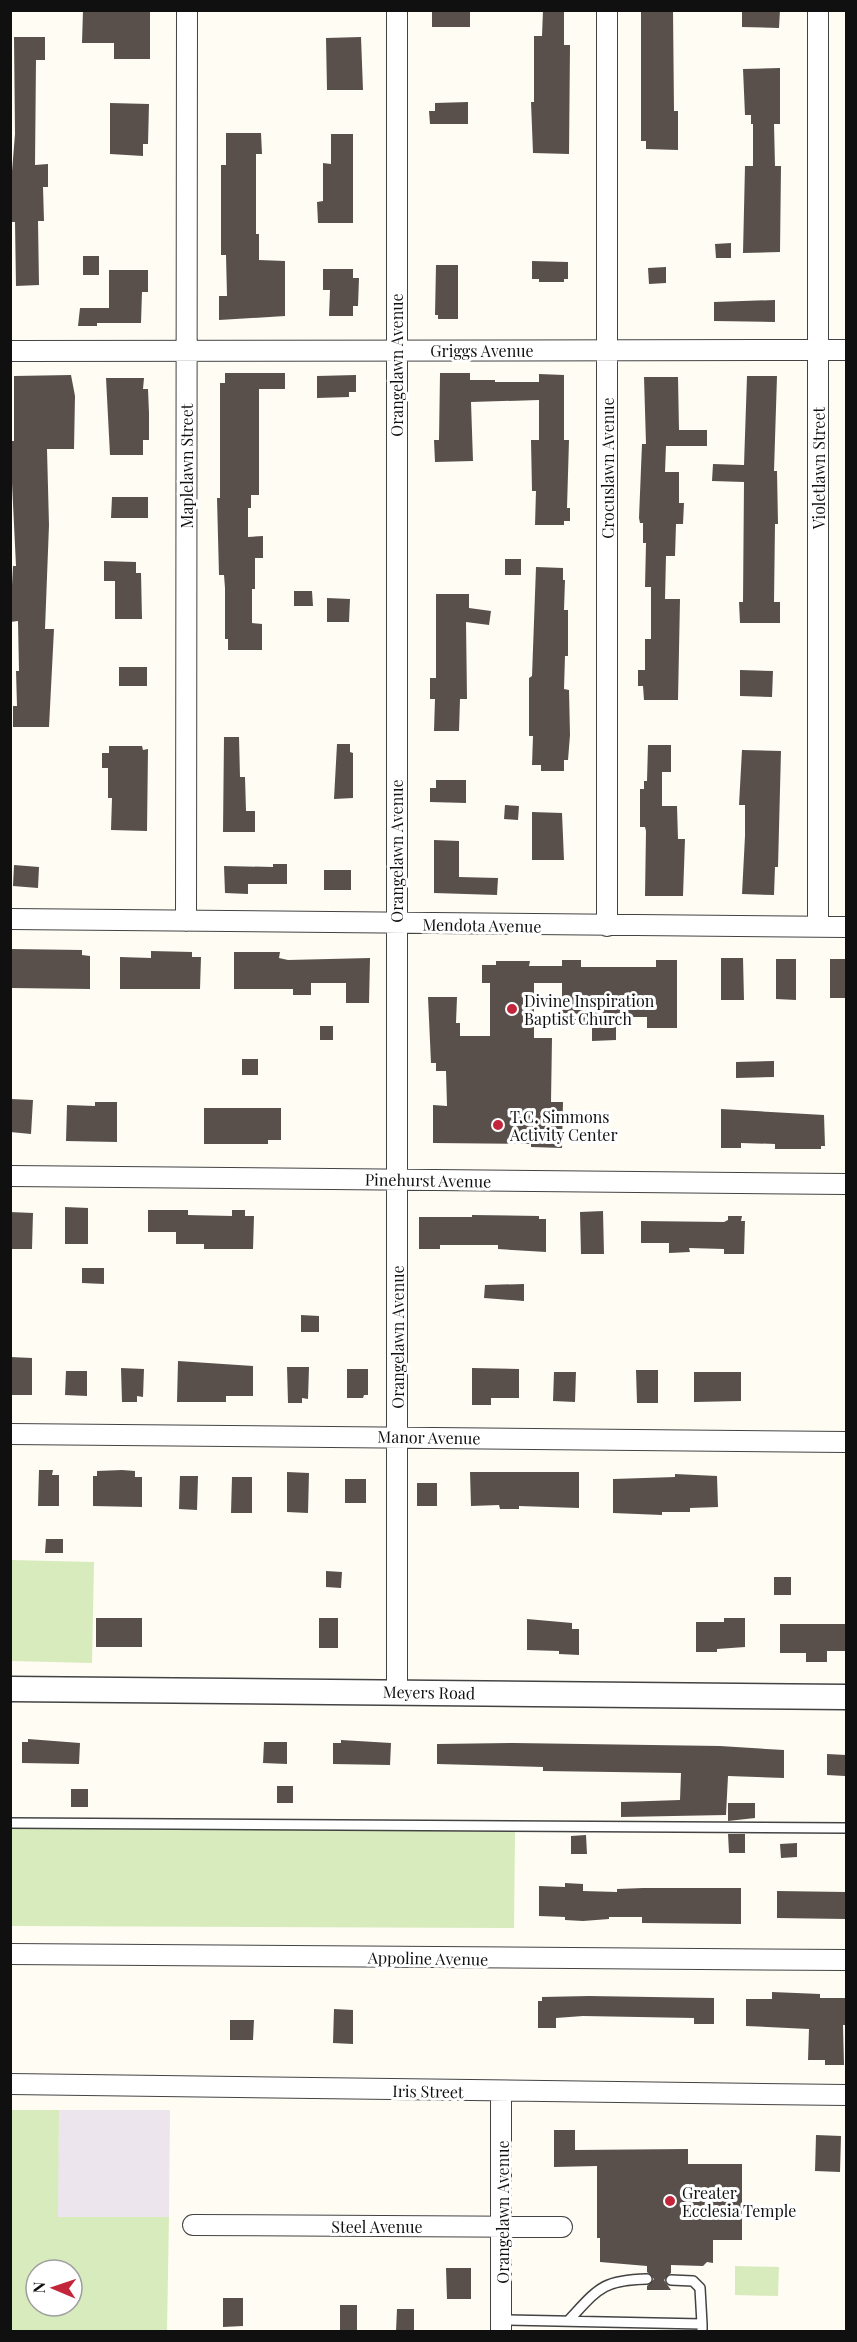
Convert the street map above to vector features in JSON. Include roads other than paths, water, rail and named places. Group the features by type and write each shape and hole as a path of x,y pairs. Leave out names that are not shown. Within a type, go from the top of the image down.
{"street":[{"name":"Maplelawn Street","path":"186,921 187,10"},
{"name":"Orangelawn Avenue","path":"397,10 397,1692"},
{"name":"Crocuslawn Avenue","path":"607,10 607,926"},
{"name":"Violetlawn Street","path":"818,10 818,926"},
{"name":"Griggs Avenue","path":"10,351 846,350"},
{"name":"Mendota Avenue","path":"10,919 846,927"},
{"name":"Pinehurst Avenue","path":"10,1176 846,1184"},
{"name":"Manor Avenue","path":"10,1434 846,1442"},
{"name":"Meyers Road","path":"10,1689 846,1697"},
{"name":"Appoline Avenue","path":"10,1954 846,1960"},
{"name":"Iris Street","path":"10,2084 846,2095"},
{"name":"Orangelawn Avenue","path":"501,2092 502,2326"},
{"name":"Steel Avenue","path":"193,2225 562,2227"}],"lane":[{"path":"10,1823 846,1828"},
{"path":"569,2320 598,2289 610,2283 647,2279"},
{"path":"502,2326 569,2320 702,2328 700,2288 693,2282 671,2280"}],"place":[{"name":"Divine Inspiration Baptist Church","path":"512,1009"},
{"name":"T.C. Simmons Activity Center","path":"498,1125"},
{"name":"Greater Ecclesia Temple","path":"670,2201"}]}
